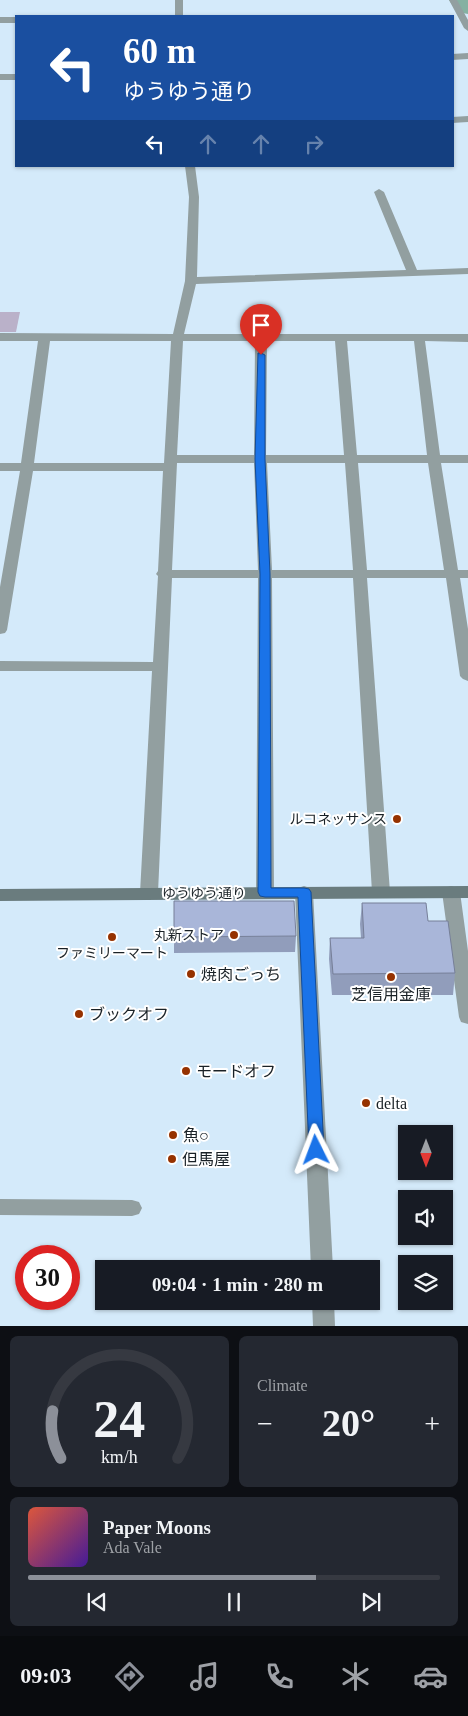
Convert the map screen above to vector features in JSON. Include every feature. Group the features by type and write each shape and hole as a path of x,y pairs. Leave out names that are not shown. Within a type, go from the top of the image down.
{"street":[{"path":"179,0 180,15"},
{"path":"453,0 465,17 468,28"},
{"path":"0,20 15,20"},
{"path":"454,57 468,56"},
{"path":"0,77 15,77"},
{"path":"454,120 468,119"},
{"path":"149,893 158,667 177,337 191,281 194,197 190,167"},
{"path":"379,192 412,272"},
{"path":"191,281 468,270"},
{"path":"0,630 27,467 45,336"},
{"path":"0,337 468,338"},
{"path":"261,338 260,459 265,574 265,892"},
{"path":"341,338 360,574 381,892"},
{"path":"420,338 434,459 461,574 468,676"},
{"path":"0,467 260,459 468,459"},
{"path":"163,574 461,574"},
{"path":"0,666 158,667"},
{"path":"304,892 322,1260"},
{"path":"460,892 468,1017"},
{"name":"ゆうゆう通り","path":"0,895 460,892"},
{"path":"0,1207 132,1208"},
{"path":"323,1310 324,1326"}],"shaded area":[{"path":"0,312 20,312 16,332 0,332"}],"building":[{"path":"174,901 294,901 296,936 174,937"},
{"name":"芝信用金庫","path":"362,903 426,903 428,921 448,921 455,973 333,974 330,938 364,938"}],"waterway":[{"path":"465,0 468,5"}],"place":[{"name":"ルコネッサンス","path":"397,819"},
{"name":"丸新ストア","path":"234,935"},
{"name":"ファミリーマート","path":"112,937"},
{"name":"焼肉ごっち","path":"191,974"},
{"name":"芝信用金庫","path":"391,977"},
{"name":"ブックオフ","path":"79,1014"},
{"name":"モードオフ","path":"186,1071"},
{"name":"delta","path":"366,1103"},
{"name":"魚○","path":"173,1135"},
{"name":"但馬屋","path":"172,1159"}],"route":[{"path":"261,355 260,459 265,574 265,892 304,892 316,1150"}]}
